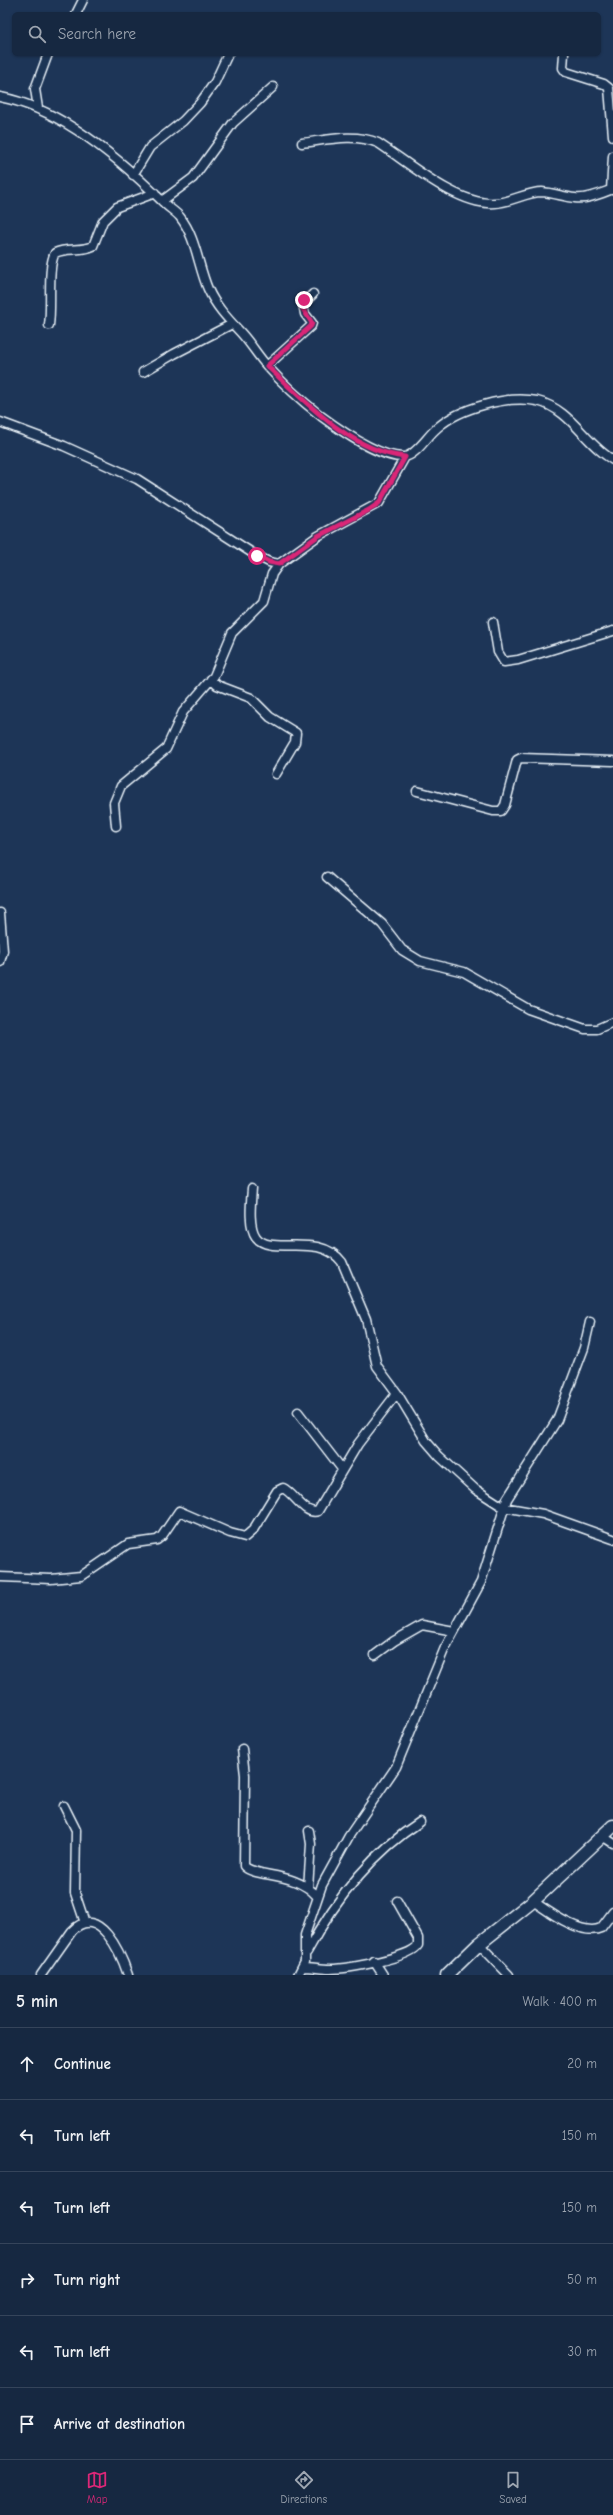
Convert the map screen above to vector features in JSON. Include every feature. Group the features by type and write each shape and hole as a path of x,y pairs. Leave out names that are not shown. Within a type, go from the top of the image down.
{"street":[{"path":"77,12 83,0"},
{"path":"38,108 35,89 47,56"},
{"path":"134,175 150,147 163,134 183,121 200,103 215,82 227,56"},
{"path":"564,56 563,68 566,72 604,84 609,88 613,136"},
{"path":"162,201 193,178 233,123 273,87"},
{"path":"0,97 38,108 68,124 134,175 179,216 186,226 208,288 232,324 267,366 309,406 343,431 376,449 405,457"},
{"path":"302,142 353,137 367,138 378,143 451,190 469,200 484,203 506,202 530,193 541,192 585,198 612,189 613,156"},
{"path":"49,325 52,293 50,270 55,253 62,250 87,249 93,246 103,220 117,207 154,193"},
{"path":"267,366 311,326 303,304 313,294"},
{"path":"143,372 232,324"},
{"path":"116,826 114,803 121,786 166,749 183,712 212,679 232,633 264,601 272,574 279,564 318,536 369,510 379,503 405,457 411,454 439,426 454,417 496,402 521,399 538,401 563,414 578,427 604,455 613,460"},
{"path":"0,422 64,446 137,479 257,556 269,562 279,564"},
{"path":"493,622 498,652 504,662 613,631"},
{"path":"212,679 217,685 251,698 270,716 296,733 295,742 276,774"},
{"path":"417,791 493,811 501,811 505,806 517,760 521,758 613,761"},
{"path":"327,877 382,924 402,950 420,961 464,972 528,1009 585,1029 597,1029 613,1022"},
{"path":"0,913 2,951 0,962"},
{"path":"252,1189 252,1223 256,1237 264,1242 276,1245 309,1245 327,1249 336,1254 342,1262 366,1319 374,1357 398,1393 415,1425 439,1456 475,1489 503,1506 543,1514 613,1539"},
{"path":"306,1953 305,1935 317,1896 349,1836 396,1767 454,1630 481,1582 503,1506 511,1490 557,1420 584,1348 590,1322"},
{"path":"0,1577 51,1579 81,1576 128,1544 157,1540 162,1536 179,1511 230,1533 246,1537 253,1530 280,1489 287,1490 306,1509 318,1511 342,1469 398,1393"},
{"path":"298,1412 342,1469"},
{"path":"375,1655 394,1641 422,1625 454,1630"},
{"path":"242,1749 246,1774 244,1866 252,1871 290,1878 308,1888 317,1896"},
{"path":"64,1806 76,1830 75,1893 85,1923"},
{"path":"298,1975 306,1953 332,1908 382,1849 420,1822"},
{"path":"447,1975 479,1944 532,1901 613,1826"},
{"path":"308,1888 312,1844 309,1832"},
{"path":"602,1836 613,1844"},
{"path":"302,1967 331,1969 374,1962 401,1955 415,1949 418,1945 414,1928 397,1901"},
{"path":"532,1901 576,1926 590,1930 601,1928 613,1912"},
{"path":"41,1975 72,1931 78,1925 85,1923 97,1926 105,1931 114,1943 128,1975"},
{"path":"479,1944 509,1975"},
{"path":"374,1962 383,1975"}],"route":[{"path":"257,556 269,562 279,564 298,552 318,536 369,510 379,503 384,496 405,457 388,454 376,449 343,431 309,406 267,366 288,345 311,326 312,323 303,309 304,300"}]}
